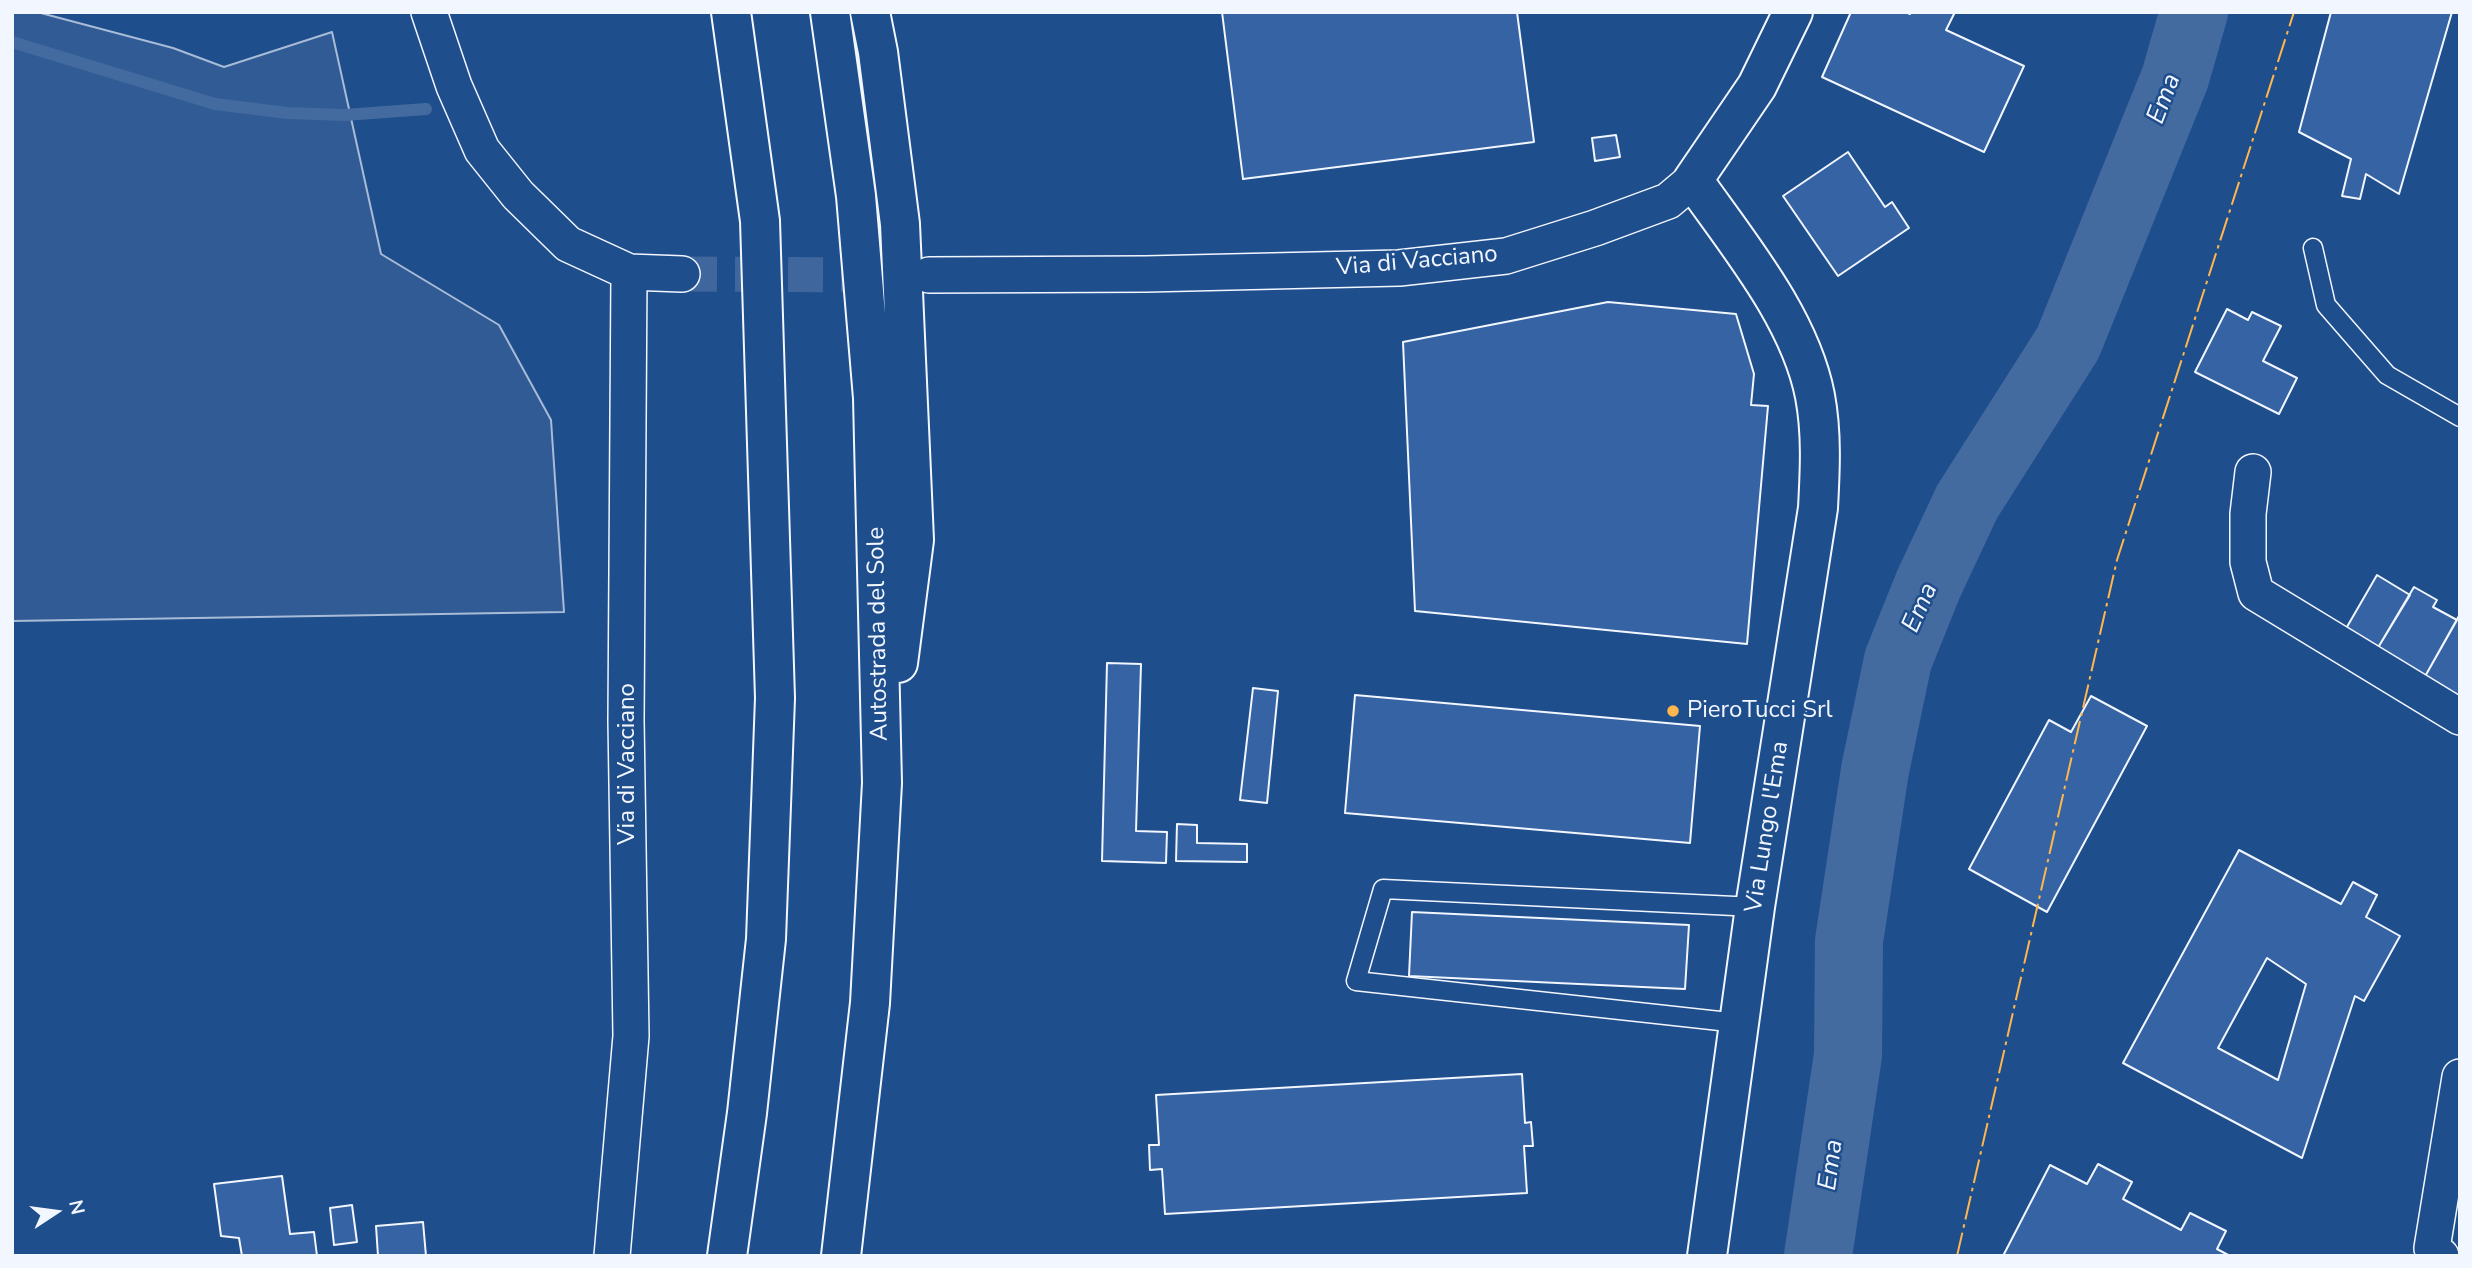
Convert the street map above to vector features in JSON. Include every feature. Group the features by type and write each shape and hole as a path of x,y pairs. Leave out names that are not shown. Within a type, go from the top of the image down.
{"main road":[{"path":"727,1256 747,1113 766,939 775,698 760,221 731,12"},
{"name":"Autostrada del Sole","path":"830,12 856,196 873,398 882,783 870,1003 841,1256"},
{"path":"870,12 878,52 900,224 914,540 882,783"},
{"name":"Via di Vacciano","path":"1693,180 1757,86 1793,12"},
{"name":"Via Lungo l'Ema","path":"1693,180 1790,324 1804,358 1815,397 1821,465 1818,508 1755,907 1707,1256"}],"street":[{"path":"429,12 454,86 482,150 517,195 568,244 629,272 682,274"},
{"name":"Via di Vacciano","path":"929,275 1160,274 1399,268 1506,256 1668,201 1693,180"},
{"name":"Via di Vacciano","path":"612,1256 631,1036 626,720 629,272"},
{"path":"2253,472 2248,514 2248,562 2256,593 2460,717"},
{"path":"2441,1256 2432,1248 2460,1077"}],"lane":[{"path":"2313,248 2326,305 2387,375 2460,417"},
{"path":"1738,1023 1356,981 1383,889 1755,907"}],"shaded area":[{"path":"12,12 37,12 173,48 224,67 332,32 381,254 499,325 551,420 564,612 12,621"}],"building":[{"path":"1222,12 1517,12 1534,142 1243,179"},
{"path":"1851,12 1955,12 1946,30 2024,66 1984,152 1822,77"},
{"path":"2331,12 2452,12 2399,194 2366,174 2360,199 2342,196 2351,159 2299,132"},
{"path":"1616,135 1620,157 1595,161 1592,138"},
{"path":"1848,152 1885,207 1892,202 1909,228 1838,276 1783,196"},
{"path":"1608,302 1736,314 1754,374 1751,405 1768,406 1747,644 1415,611 1403,342"},
{"path":"2227,309 2248,320 2252,312 2281,326 2263,361 2297,378 2279,414 2195,372"},
{"path":"2377,575 2410,595 2376,651 2344,632"},
{"path":"2414,587 2437,600 2433,607 2457,620 2423,680 2376,651"},
{"path":"2460,614 2460,701 2423,680"},
{"path":"1107,663 1141,664 1136,831 1167,832 1166,863 1102,861"},
{"path":"1253,688 1278,691 1267,803 1240,800"},
{"path":"1355,695 1700,726 1690,843 1345,813"},
{"path":"2091,696 2147,726 2047,912 1969,869 2049,720 2071,732"},
{"path":"1177,824 1197,825 1197,843 1247,844 1247,862 1176,861"},
{"path":"2239,850 2341,904 2353,882 2377,895 2366,917 2400,936 2364,1001 2355,996 2302,1158 2123,1063","holes":["2267,958 2306,984 2278,1080 2218,1048"]},
{"path":"1412,912 1689,925 1685,989 1409,976"},
{"path":"1522,1074 1525,1123 1531,1122 1533,1146 1524,1146 1527,1193 1165,1214 1162,1169 1150,1170 1149,1145 1159,1145 1156,1095"},
{"path":"2098,1164 2132,1182 2123,1199 2181,1230 2190,1213 2226,1231 2217,1249 2230,1256 2003,1256 2050,1165 2087,1184"},
{"path":"282,1176 290,1234 314,1232 317,1256 242,1256 239,1238 221,1236 214,1184"},
{"path":"352,1205 357,1242 334,1245 330,1208"},
{"path":"423,1222 426,1256 378,1256 376,1226"}],"waterway":[{"name":"Ema","path":"1818,1256 1848,1055 1849,941 1875,770 1898,660 1929,583 1967,502 2068,343 2175,78 2194,12"},
{"path":"12,42 215,104 287,113 345,115 426,109"}],"tunnel":[{"path":"682,274 890,275"}],"power":[{"path":"1957,1256 2117,560 2294,12"}],"place":[{"name":"PieroTucci Srl","path":"1673,711"}]}
